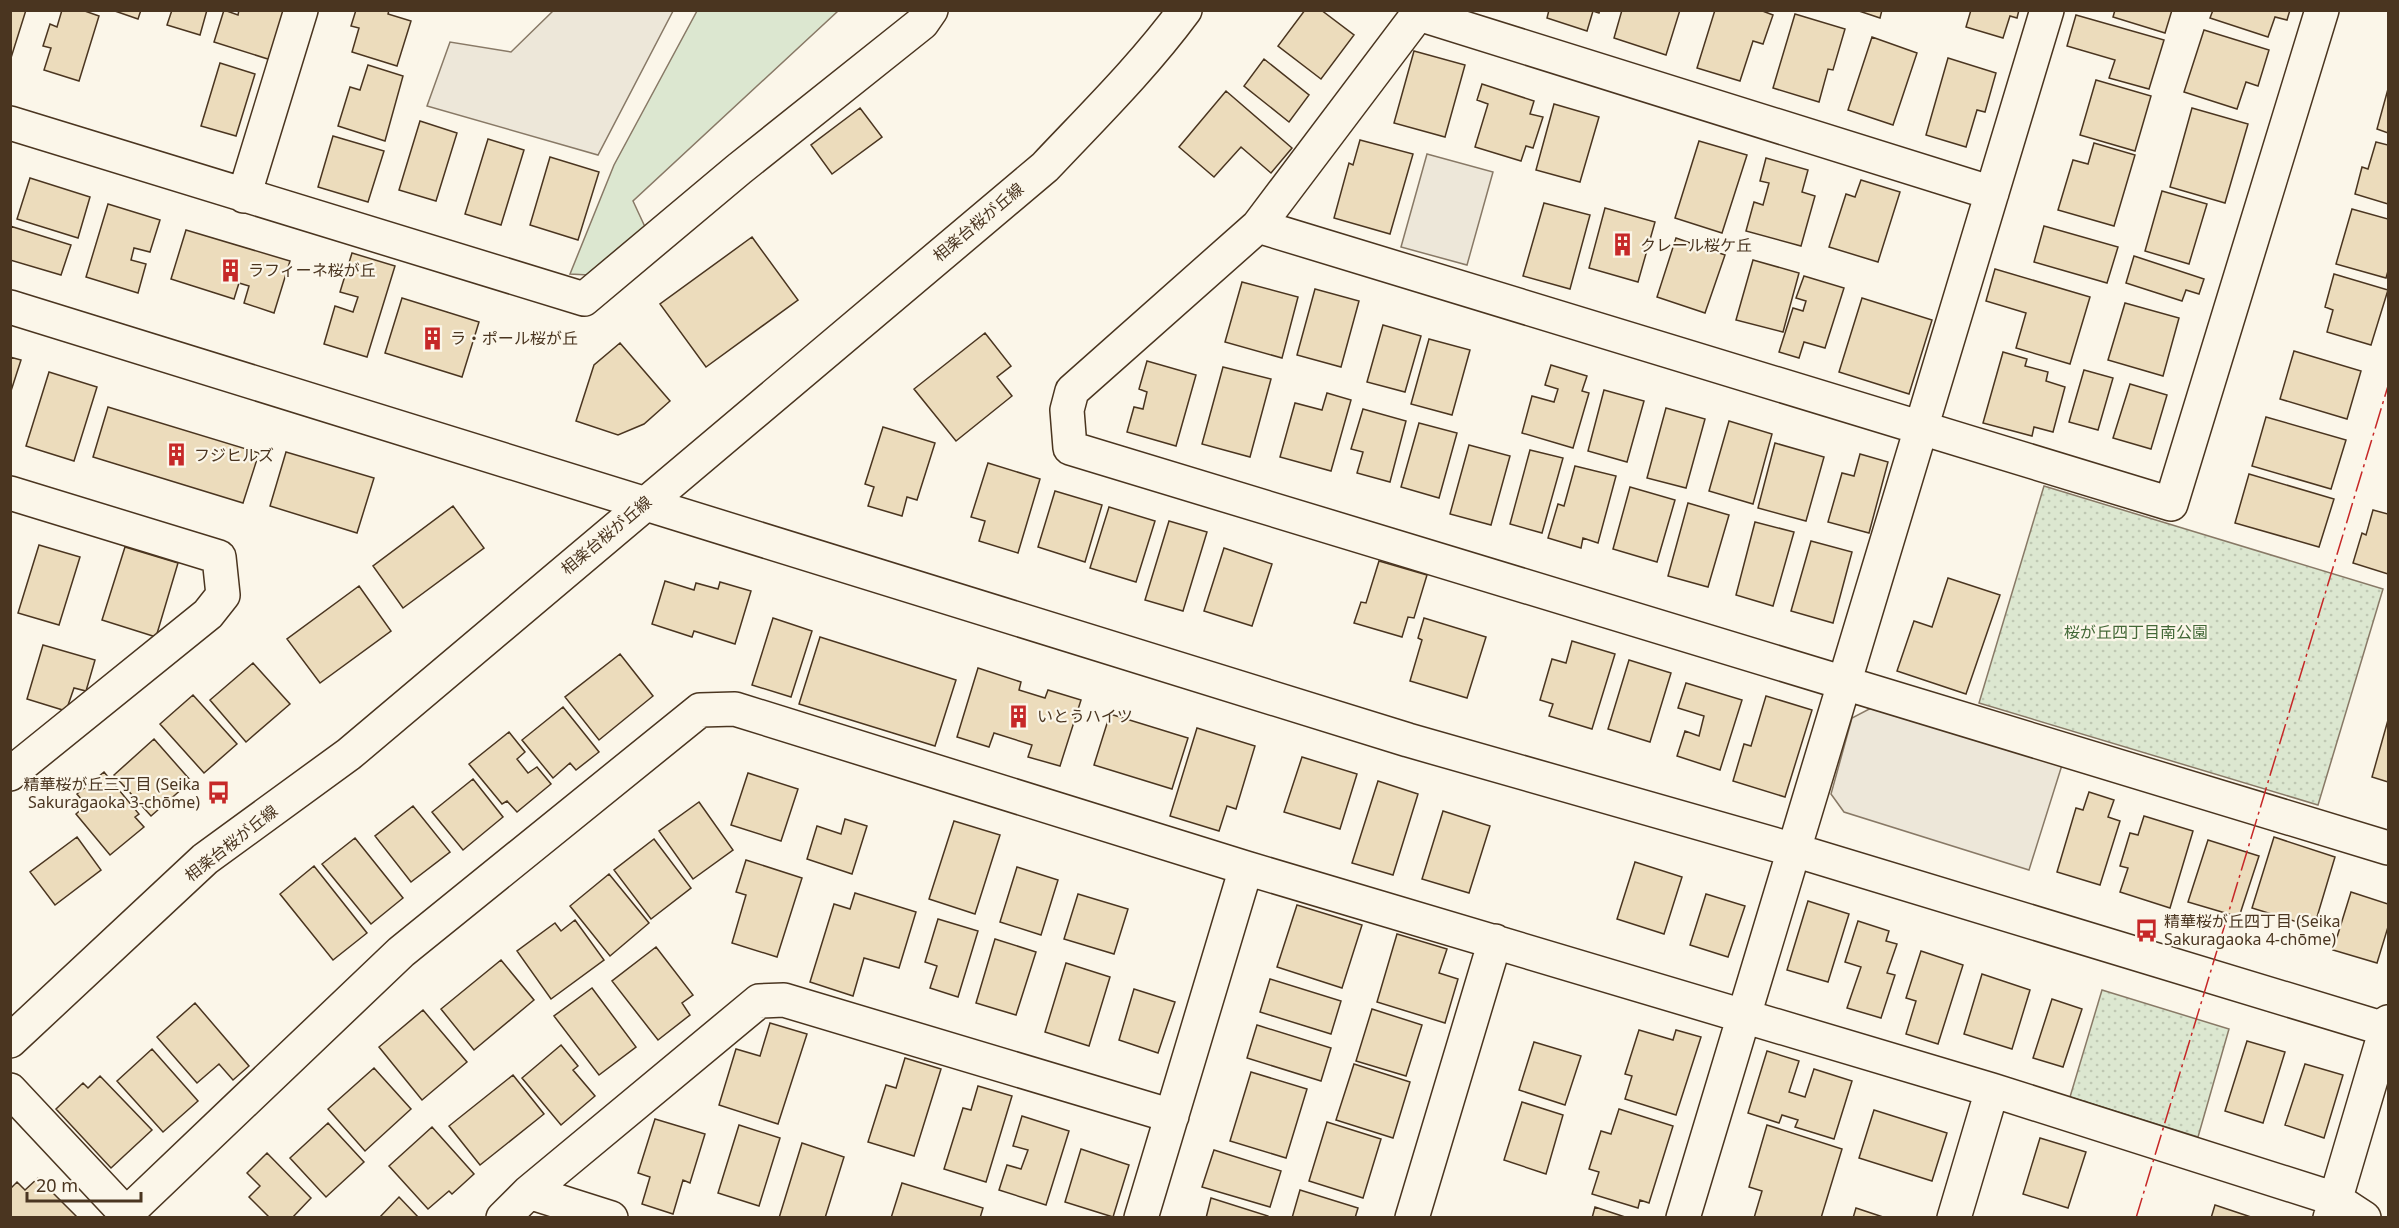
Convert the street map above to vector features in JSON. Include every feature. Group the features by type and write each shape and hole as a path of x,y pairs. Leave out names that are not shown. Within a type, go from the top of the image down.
{"street":[{"path":"244,196 301,10"},
{"path":"10,123 584,299 739,169 922,23 931,10"},
{"name":"相楽台桜が丘線","path":"10,1041 205,859 349,754 645,502 1045,167 1127,80 1185,10"},
{"path":"1683,1218 2047,10"},
{"path":"1258,226 2171,504 2322,10"},
{"path":"1992,193 1420,12 1258,226 1072,391 1067,410 1070,448 2388,848"},
{"path":"10,307 1408,740 1794,850 2388,1027 2332,1208"},
{"path":"10,493 219,557 223,595 208,614 13,769"},
{"path":"10,1090 126,1216 401,952 700,710 735,709 1246,868 1992,1090 2364,1218"},
{"path":"1141,1218 1246,868"},
{"path":"1412,1218 1495,941"},
{"path":"503,1218 529,1192 759,1000 784,1000 1172,1116"},
{"path":"1954,1218 1992,1090"},
{"path":"529,1192 611,1218"}],"green space":[{"path":"697,11 838,11 633,201 646,229 589,275 570,274 614,165"},
{"name":"桜が丘四丁目南公園","path":"2044,486 2383,589 2318,805 1979,703"},
{"path":"2102,990 2229,1029 2198,1137 2070,1097"}],"shaded area":[{"path":"553,11 673,11 598,155 427,106 450,42 511,52"},
{"path":"1427,154 1493,172 1467,265 1401,247"},
{"path":"1873,707 2062,765 2029,870 1844,812 1831,794 1852,718"}],"building":[{"path":"10,10 26,10 10,61"},
{"path":"62,10 82,10 99,16 79,81 44,70 51,48 43,46 50,24 57,27"},
{"path":"112,10 141,10 138,19"},
{"path":"172,10 207,10 200,35 167,25"},
{"path":"224,10 238,15 239,10 287,10 271,60 214,42"},
{"path":"356,10 389,10 388,14 411,21 397,66 352,52 359,28 351,26"},
{"path":"1305,10 1321,10 1354,35 1321,79 1278,46"},
{"path":"1549,10 1600,10 1599,13 1593,11 1587,31 1547,18"},
{"path":"1622,10 1680,10 1666,55 1614,38"},
{"path":"1715,10 1760,10 1773,15 1763,44 1753,41 1740,81 1697,68"},
{"path":"1856,10 1882,10 1880,18"},
{"path":"1971,10 2019,10 2017,18 2010,16 2003,38 1966,27"},
{"path":"2115,10 2172,10 2165,33 2113,17"},
{"path":"2213,10 2290,10 2287,20 2275,17 2268,37 2210,18"},
{"path":"1795,14 1845,29 1833,70 1828,69 1819,102 1773,88"},
{"path":"2076,15 2164,40 2149,89 2109,78 2115,60 2067,46"},
{"path":"2204,30 2269,50 2258,86 2246,82 2237,109 2184,92"},
{"path":"1872,37 1917,53 1893,125 1848,110"},
{"path":"1414,51 1465,65 1445,137 1394,123"},
{"path":"1948,58 1996,73 1985,112 1977,110 1966,147 1926,135"},
{"path":"1264,59 1309,95 1289,122 1244,86"},
{"path":"220,63 255,74 236,136 201,126"},
{"path":"368,65 403,76 385,141 338,126 350,87 360,90"},
{"path":"2096,80 2151,96 2135,151 2080,135"},
{"path":"1482,84 1534,101 1530,114 1543,117 1533,148 1526,146 1521,161 1475,147 1488,104 1477,100"},
{"path":"2388,89 2388,133 2377,129"},
{"path":"1226,91 1292,148 1271,173 1241,147 1214,177 1179,147"},
{"path":"1554,104 1599,117 1580,182 1536,170"},
{"path":"860,108 882,137 832,174 811,145"},
{"path":"2192,108 2248,124 2225,203 2170,187"},
{"path":"420,121 457,133 436,201 399,190"},
{"path":"333,136 384,151 368,202 318,187"},
{"path":"488,139 524,150 501,225 465,214"},
{"path":"1360,140 1413,154 1390,234 1334,218 1349,163 1353,165"},
{"path":"1699,141 1747,155 1722,233 1675,218"},
{"path":"2376,142 2388,145 2388,204 2355,194 2362,167 2368,169"},
{"path":"2094,143 2135,155 2114,226 2058,210 2073,160 2088,164"},
{"path":"550,157 599,172 578,240 530,225"},
{"path":"1766,158 1808,170 1802,192 1815,196 1801,246 1746,231 1754,202 1763,205 1769,183 1760,181"},
{"path":"30,178 90,197 78,238 17,219"},
{"path":"1861,180 1900,192 1878,262 1829,247 1846,194 1855,197"},
{"path":"2162,191 2207,204 2189,264 2145,251"},
{"path":"1544,203 1590,215 1570,289 1523,276"},
{"path":"108,204 160,220 150,252 134,248 131,260 146,264 138,293 86,277"},
{"name":"クレール桜ケ丘","path":"1605,208 1655,222 1638,282 1589,268"},
{"path":"2352,209 2388,219 2386,278 2336,264"},
{"path":"10,226 71,245 61,275 10,260"},
{"path":"2044,226 2118,247 2107,283 2034,262"},
{"name":"ラフィーネ桜が丘","path":"186,230 290,261 274,313 244,303 249,286 239,283 234,299 171,279"},
{"path":"752,237 798,300 706,367 660,304"},
{"path":"1676,238 1725,255 1705,313 1657,297"},
{"name":"ラフィーネ桜が丘","path":"352,253 395,266 367,357 324,344 335,306 353,312 358,297 340,292"},
{"path":"2134,256 2204,279 2199,294 2186,290 2182,301 2126,283"},
{"path":"1753,260 1799,273 1783,332 1736,320"},
{"path":"1995,269 2090,297 2070,364 2016,348 2026,313 1986,301"},
{"path":"2334,274 2388,290 2371,345 2327,332 2333,310 2325,307"},
{"path":"1804,276 1844,288 1825,348 1804,342 1799,358 1779,352 1793,308 1803,311 1806,301 1796,298"},
{"path":"1242,282 1298,297 1282,358 1225,342"},
{"path":"1315,289 1359,301 1341,367 1297,355"},
{"name":"ラ・ポール桜が丘","path":"402,298 479,322 462,377 385,353"},
{"path":"1862,298 1932,320 1909,394 1839,372"},
{"path":"2125,303 2179,318 2163,376 2108,360"},
{"path":"1383,325 1421,336 1405,392 1367,382"},
{"path":"985,333 1011,366 997,377 1012,396 956,441 914,389"},
{"path":"1429,339 1470,350 1452,415 1411,404"},
{"path":"620,343 670,401 644,424 618,435 576,421 594,365"},
{"path":"2294,351 2361,371 2347,419 2280,399"},
{"path":"2003,352 2027,359 2025,366 2048,372 2046,381 2065,387 2053,432 2034,427 2032,436 1983,423"},
{"path":"10,357 21,360 10,394"},
{"path":"1147,361 1196,375 1176,446 1127,432 1134,407 1143,409 1147,392 1139,389"},
{"path":"1551,365 1587,376 1582,391 1589,393 1573,448 1522,433 1532,396 1554,402 1558,389 1545,385"},
{"path":"1223,367 1271,379 1250,457 1202,444"},
{"path":"2084,370 2113,378 2098,430 2069,422"},
{"path":"49,372 97,387 74,461 26,446"},
{"path":"2130,384 2167,395 2151,449 2113,438"},
{"path":"1604,390 1644,401 1627,462 1588,451"},
{"path":"1327,393 1351,400 1331,471 1280,457 1295,403 1322,410"},
{"name":"フジヒルズ","path":"108,407 259,453 243,503 93,457"},
{"path":"1666,408 1705,419 1686,488 1647,478"},
{"path":"1363,409 1406,421 1390,482 1357,473 1363,452 1351,449"},
{"path":"2266,417 2346,440 2331,489 2252,466"},
{"path":"1729,421 1772,434 1753,504 1709,491"},
{"path":"1419,423 1457,433 1439,498 1401,487"},
{"path":"883,427 935,443 917,500 907,497 902,516 868,506 874,487 865,484"},
{"path":"1775,443 1824,457 1806,521 1758,508"},
{"path":"1469,445 1510,456 1491,525 1450,514"},
{"path":"1530,450 1563,458 1542,533 1510,524"},
{"path":"286,452 374,478 357,533 270,506"},
{"path":"1860,454 1888,462 1869,533 1828,522 1842,473 1854,476"},
{"path":"988,463 1040,479 1018,553 979,541 985,521 971,517"},
{"path":"1575,466 1616,476 1598,543 1583,538 1581,548 1548,538 1558,504 1564,506"},
{"path":"2249,474 2334,499 2319,547 2235,523"},
{"path":"1630,487 1675,500 1657,562 1613,549"},
{"path":"1055,491 1102,505 1085,562 1038,547"},
{"path":"1688,503 1729,515 1708,587 1668,576"},
{"path":"453,506 484,548 403,608 373,566"},
{"path":"1109,507 1155,521 1136,582 1090,568"},
{"path":"2373,510 2388,514 2388,574 2353,563 2362,533 2366,535"},
{"path":"1169,521 1207,532 1183,611 1145,600"},
{"path":"1755,522 1794,532 1773,606 1736,595"},
{"path":"1811,541 1852,552 1833,623 1791,611"},
{"path":"39,545 80,557 59,625 18,613"},
{"path":"125,547 178,563 156,637 102,620"},
{"path":"1224,548 1272,564 1252,626 1204,611"},
{"path":"1379,561 1427,575 1414,618 1408,617 1402,637 1354,623 1361,602 1366,603"},
{"path":"1948,578 2000,595 1966,694 1897,671 1914,621 1932,627"},
{"path":"665,581 694,590 696,583 718,589 720,582 751,591 735,644 694,631 692,637 652,624"},
{"path":"359,586 391,631 320,683 287,639"},
{"path":"773,618 812,631 791,697 752,685"},
{"path":"1424,618 1486,637 1467,698 1410,681 1422,640 1418,638"},
{"path":"820,637 956,680 935,746 799,704"},
{"path":"1572,641 1615,654 1592,729 1549,716 1553,704 1540,700 1552,659 1566,663"},
{"path":"43,645 95,660 86,691 74,688 66,711 27,699"},
{"path":"620,654 653,696 599,740 565,697"},
{"path":"1629,660 1671,673 1650,742 1608,729"},
{"path":"253,663 290,704 246,742 210,700"},
{"name":"いとうハイツ","path":"978,668 1021,682 1019,690 1045,698 1048,690 1081,700 1060,766 1028,757 1032,745 994,733 989,747 957,737"},
{"path":"1686,683 1742,700 1720,770 1677,756 1685,731 1699,736 1704,716 1678,708"},
{"path":"193,695 237,744 204,773 160,724"},
{"path":"1766,696 1812,710 1785,797 1733,781 1744,744 1751,746"},
{"path":"563,707 599,752 576,770 570,763 553,778 522,740"},
{"path":"1110,714 1188,738 1172,789 1094,765"},
{"path":"2388,720 2388,782 2372,777"},
{"path":"1197,728 1255,746 1236,809 1227,806 1219,831 1170,816"},
{"path":"509,732 525,752 517,759 528,773 537,767 551,784 517,812 507,801 502,804 469,764"},
{"path":"154,739 191,781 151,816 114,775"},
{"path":"1302,757 1357,774 1340,829 1284,812"},
{"path":"104,772 139,814 135,817 144,827 110,855 76,814 86,805 77,794"},
{"path":"748,773 798,789 781,841 731,825"},
{"path":"473,779 503,817 463,850 432,812"},
{"path":"1378,781 1418,794 1393,875 1352,863"},
{"path":"2089,792 2114,800 2108,817 2120,821 2100,885 2057,872 2076,808 2083,810"},
{"path":"699,802 733,850 693,879 659,831"},
{"path":"413,806 450,852 411,882 375,836"},
{"path":"1443,811 1490,826 1469,893 1422,879"},
{"path":"2144,816 2193,831 2170,908 2120,892 2128,868 2120,866 2130,833 2138,835"},
{"path":"845,819 867,826 852,874 807,859 817,826 841,834"},
{"path":"954,821 1000,835 975,914 929,899"},
{"path":"77,837 101,870 55,905 30,872"},
{"path":"2274,837 2335,857 2314,927 2252,908"},
{"path":"355,838 403,898 371,924 322,864"},
{"path":"654,839 691,888 651,919 614,870"},
{"path":"2208,840 2259,856 2239,917 2188,902"},
{"path":"746,860 802,878 777,957 732,943 746,895 736,892"},
{"path":"1635,862 1682,877 1664,934 1617,919"},
{"path":"314,866 367,933 333,960 280,894"},
{"path":"1017,867 1058,880 1041,935 1000,922"},
{"path":"609,874 649,923 610,956 570,906"},
{"path":"2351,892 2388,904 2388,927 2377,963 2333,950"},
{"path":"855,893 916,912 899,968 864,958 853,996 810,982 834,904 850,909"},
{"path":"1078,894 1128,909 1114,954 1064,939"},
{"path":"1706,894 1745,906 1728,957 1690,945"},
{"path":"1808,901 1849,914 1828,982 1787,970"},
{"path":"1297,905 1362,925 1342,988 1277,967"},
{"path":"938,919 978,931 958,997 930,988 937,966 925,962"},
{"path":"575,920 604,960 551,999 517,951 555,923 561,931"},
{"path":"1858,921 1889,931 1886,941 1897,944 1887,973 1895,975 1881,1018 1847,1008 1861,967 1845,962"},
{"path":"1397,934 1447,949 1439,973 1458,979 1445,1023 1377,1002"},
{"path":"995,939 1036,952 1016,1015 976,1003"},
{"path":"656,947 693,995 682,1003 690,1015 658,1040 612,981"},
{"path":"1921,951 1963,965 1938,1044 1906,1034 1916,1001 1906,998"},
{"path":"501,960 534,1000 474,1050 441,1009"},
{"path":"1066,963 1110,977 1089,1046 1045,1032"},
{"path":"1982,974 2030,990 2012,1049 1964,1034"},
{"path":"1270,979 1341,1001 1331,1034 1260,1012"},
{"path":"592,988 636,1047 599,1075 554,1016"},
{"path":"1134,989 1175,1002 1158,1053 1119,1040"},
{"path":"2052,999 2082,1009 2063,1067 2033,1058"},
{"path":"195,1003 249,1066 233,1080 219,1064 197,1083 157,1037"},
{"path":"1372,1009 1422,1025 1406,1076 1356,1061"},
{"path":"423,1010 467,1062 422,1100 379,1047"},
{"path":"770,1023 807,1034 778,1124 719,1105 736,1049 760,1056"},
{"path":"1257,1025 1331,1048 1321,1081 1247,1058"},
{"path":"1639,1030 1673,1040 1676,1030 1701,1037 1676,1115 1625,1099 1632,1076 1625,1074"},
{"path":"2247,1041 2285,1052 2263,1123 2225,1111"},
{"path":"1534,1042 1581,1056 1565,1105 1519,1090"},
{"path":"561,1045 578,1066 573,1070 595,1096 561,1125 522,1078"},
{"path":"152,1049 198,1101 163,1132 117,1081"},
{"path":"1767,1051 1799,1061 1789,1092 1805,1097 1814,1069 1852,1081 1834,1139 1795,1127 1798,1120 1782,1115 1779,1123 1748,1113"},
{"path":"905,1058 941,1069 914,1156 868,1142 886,1085 896,1088"},
{"path":"1354,1064 1410,1082 1393,1138 1336,1120"},
{"path":"2305,1064 2343,1075 2324,1138 2285,1125"},
{"path":"374,1068 411,1109 365,1151 328,1109"},
{"path":"1251,1072 1307,1089 1286,1158 1230,1141"},
{"path":"513,1075 544,1114 480,1165 449,1126"},
{"path":"100,1076 152,1130 111,1168 56,1109 83,1083 88,1088"},
{"path":"978,1086 1012,1096 986,1182 944,1169 963,1108 971,1110"},
{"path":"1522,1102 1563,1115 1546,1174 1504,1160"},
{"path":"1619,1109 1673,1126 1649,1203 1640,1200 1638,1208 1592,1194 1599,1172 1589,1169 1601,1131 1611,1134"},
{"path":"1874,1110 1947,1133 1932,1181 1859,1158"},
{"path":"1022,1116 1069,1131 1046,1205 999,1190 1007,1165 1021,1169 1028,1150 1013,1146"},
{"path":"655,1119 705,1134 690,1183 683,1180 673,1214 642,1204 650,1177 638,1173"},
{"path":"1327,1122 1381,1139 1363,1198 1309,1181"},
{"path":"328,1123 364,1162 326,1197 290,1158"},
{"path":"739,1125 780,1138 759,1206 718,1193"},
{"path":"1767,1125 1842,1149 1821,1218 1754,1218 1762,1191 1749,1187"},
{"path":"432,1127 474,1174 452,1194 449,1191 428,1209 389,1166"},
{"path":"2040,1138 2086,1152 2068,1208 2023,1194"},
{"path":"802,1143 844,1157 825,1218 779,1218"},
{"path":"1081,1149 1129,1165 1113,1217 1065,1202"},
{"path":"1214,1150 1281,1171 1270,1207 1202,1187"},
{"path":"267,1153 311,1198 292,1218 270,1218 249,1197 260,1186 247,1173"},
{"path":"38,1178 76,1216 74,1218 10,1218 10,1189 17,1182 25,1190"},
{"path":"902,1183 983,1208 980,1218 891,1218"},
{"path":"1300,1190 1358,1208 1355,1218 1292,1218"},
{"path":"399,1197 419,1218 379,1218"},
{"path":"1211,1198 1268,1216 1268,1218 1206,1218"},
{"path":"2215,1205 2254,1218 2211,1218"},
{"path":"1595,1207 1628,1218 1592,1218"},
{"path":"1856,1208 1886,1218 1853,1218"}],"power":[{"path":"2136,1218 2388,386"}],"place":[{"name":"クレール桜ケ丘","path":"1622,245"},
{"name":"ラフィーネ桜が丘","path":"230,270"},
{"name":"ラ・ポール桜が丘","path":"432,338"},
{"name":"フジヒルズ","path":"176,455"},
{"name":"いとうハイツ","path":"1019,716"},
{"name":"精華桜が丘三丁目 (Seika Sakuragaoka 3-chōme)","path":"218,793"},
{"name":"精華桜が丘四丁目 (Seika Sakuragaoka 4-chōme)","path":"2146,930"}]}
